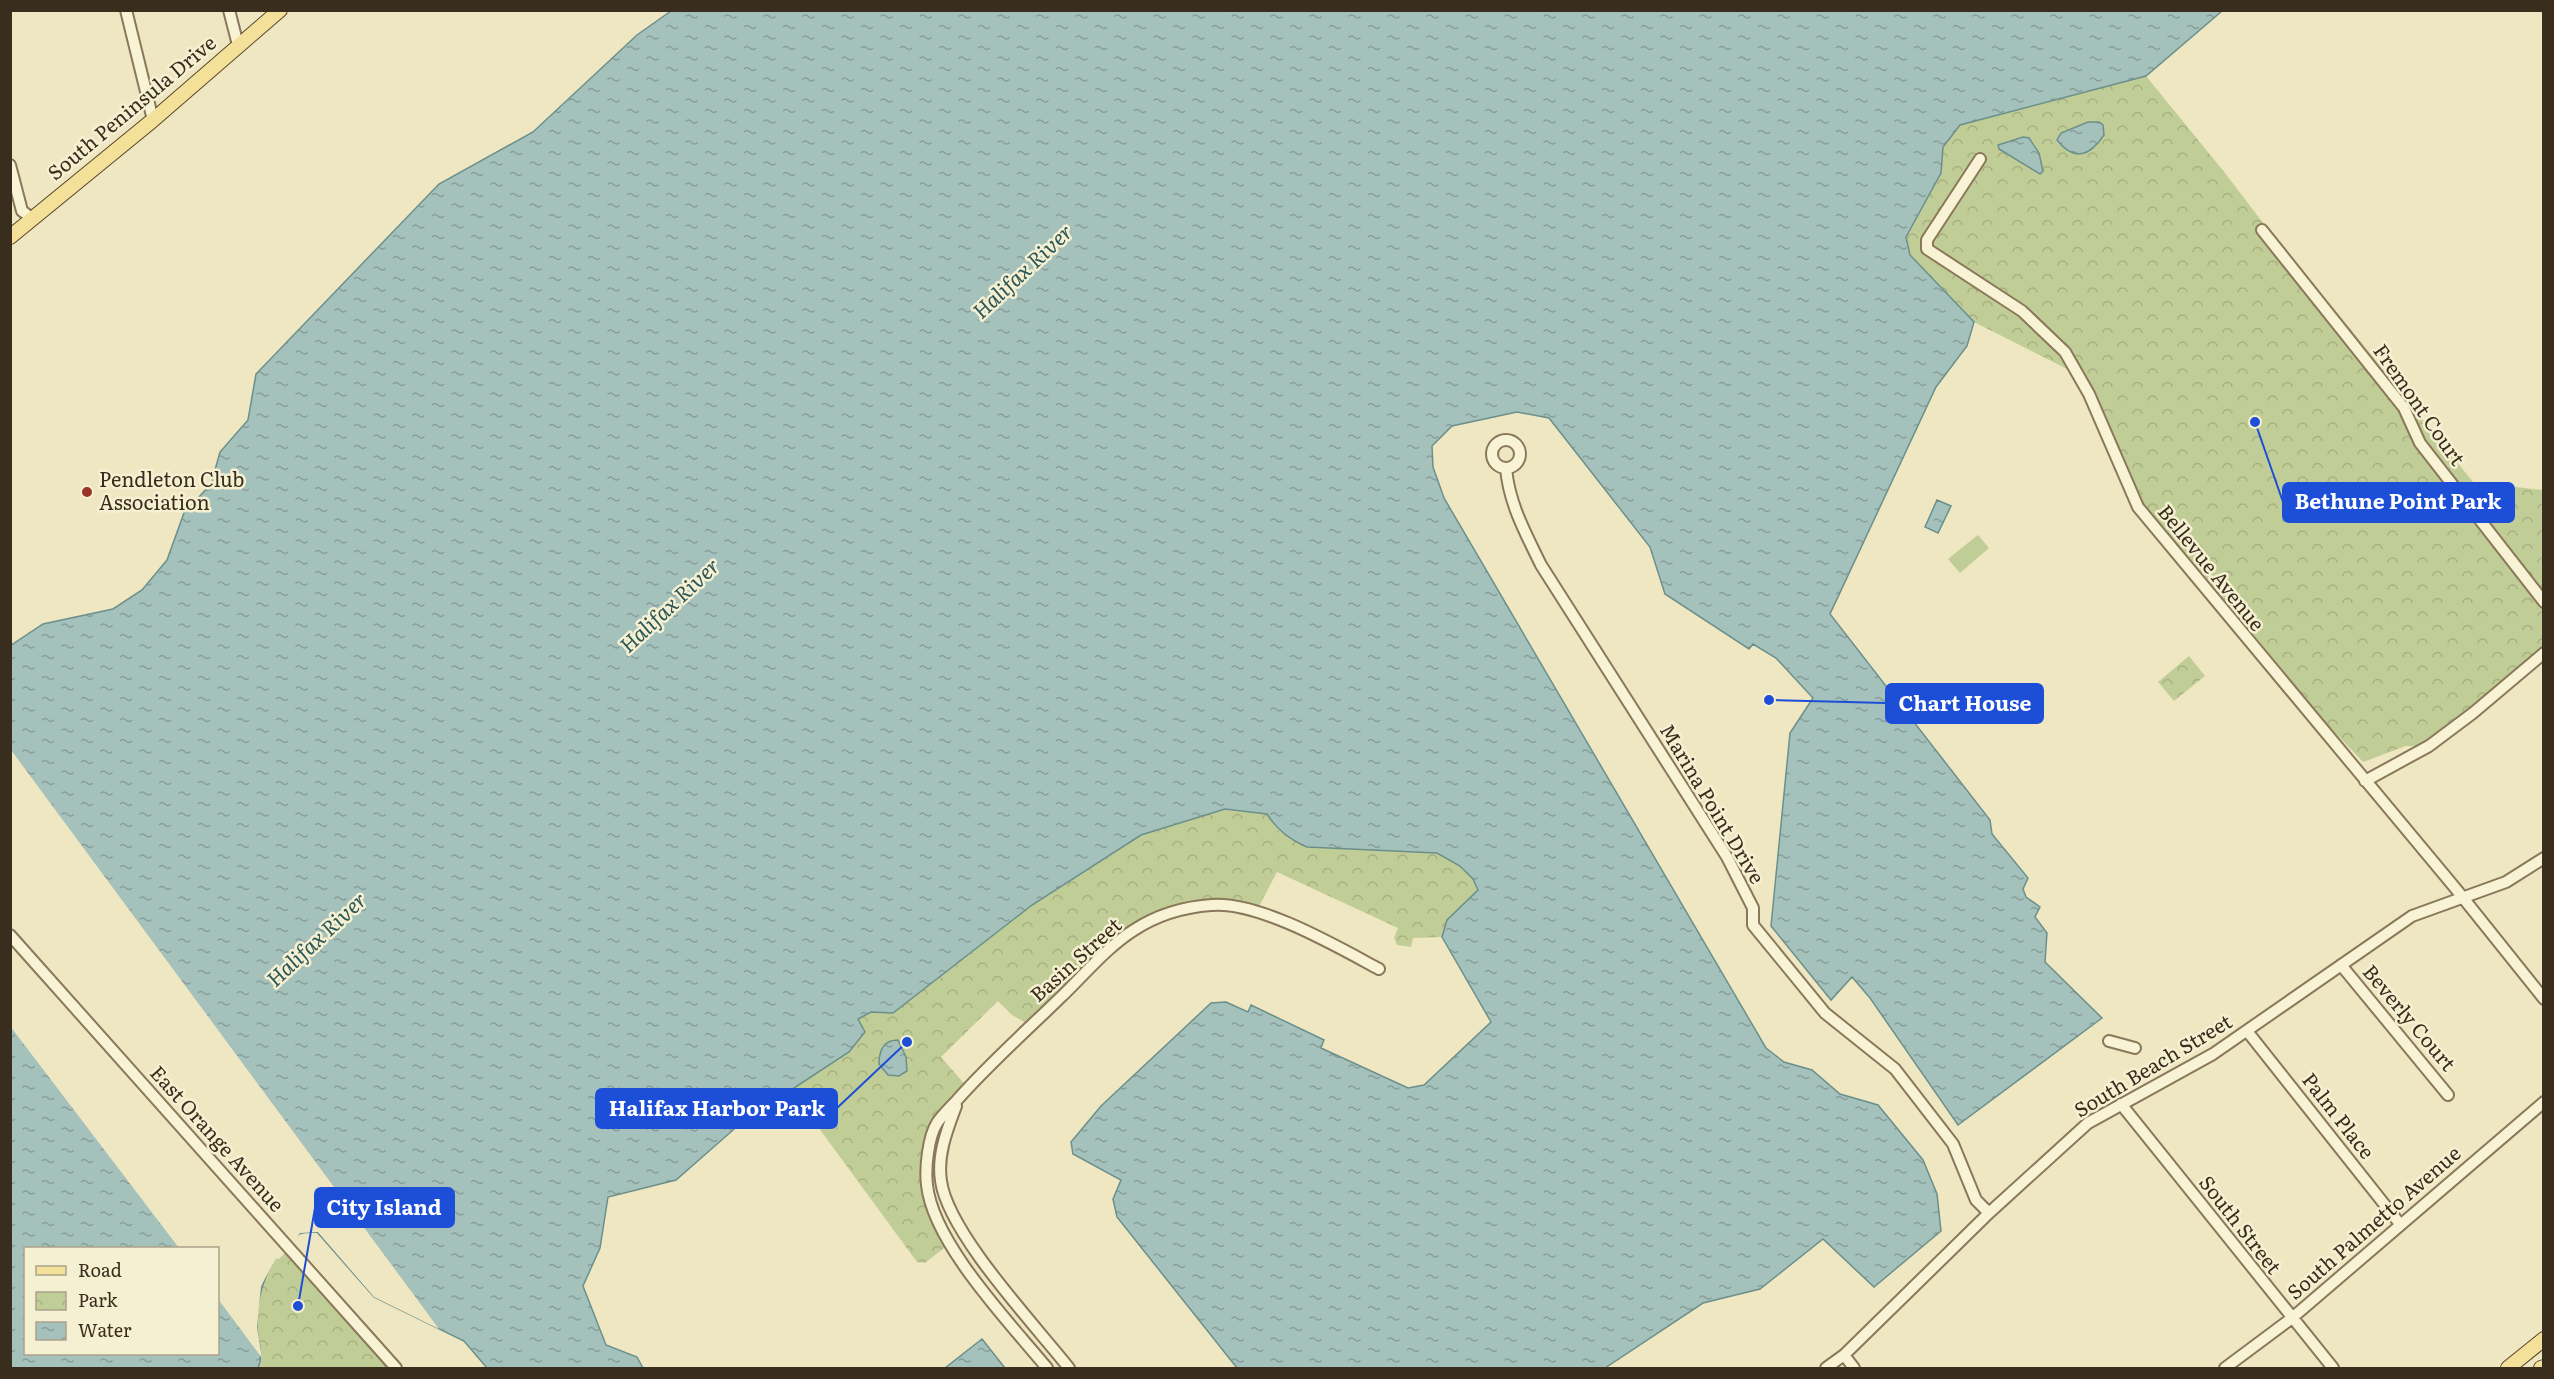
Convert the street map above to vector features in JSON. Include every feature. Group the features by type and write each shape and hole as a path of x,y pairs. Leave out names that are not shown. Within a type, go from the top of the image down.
{"main road":[{"name":"South Peninsula Drive","path":"10,237 153,120 280,10"},
{"path":"2508,1368 2544,1339"}],"street":[{"path":"126,10 153,120"},
{"path":"229,10 238,45"},
{"name":"Bellevue Avenue","path":"1980,159 1927,240 1927,249 2022,311 2065,352 2089,394 2138,507 2544,999"},
{"path":"10,165 22,211 32,218"},
{"name":"Fremont Court","path":"2262,230 2404,408 2420,443 2544,602"},
{"name":"Marina Point Drive","path":"1506,468 1508,490 1519,521 1541,566 1727,857 1753,908 1753,925 1825,1013 1895,1069 1953,1144 1976,1200 1989,1213"},
{"path":"2365,781 2429,746 2474,713 2544,653"},
{"name":"South Beach Street","path":"1826,1368 1844,1355 1989,1213 2088,1123 2213,1054 2412,916 2461,896 2506,882 2544,858"},
{"name":"Basin Street","path":"1047,1368 951,1248 937,1223 926,1183 929,1151 936,1124 975,1079 1133,930 1158,917 1214,904 1242,907 1330,944 1378,969"},
{"name":"East Orange Avenue","path":"10,935 396,1368"},
{"name":"Beverly Court","path":"2341,965 2448,1095"},
{"name":"Palm Place","path":"2247,1031 2400,1224"},
{"path":"2109,1041 2135,1048"},
{"name":"Basin Street","path":"958,1100 940,1155 945,1201 966,1237 1070,1368"},
{"name":"South Palmetto Avenue","path":"2226,1368 2292,1318 2544,1102"},
{"name":"South Street","path":"2121,1104 2333,1368"},
{"path":"951,1248 966,1237"},
{"path":"1014,1327 1027,1315"},
{"path":"1844,1355 1854,1368"}],"green space":[{"path":"2146,76 2225,173 2404,408 2420,443 2543,602 2543,653 2429,746 2406,746 2363,762 2245,638 2138,507 2079,375 1974,322 1910,255 1906,237 1941,173 1943,147 1960,125"},
{"path":"2320,291 2473,482 2543,490 2543,592 2426,440 2409,405"},
{"path":"1978,535 1989,548 1960,573 1948,559"},
{"path":"2189,656 2205,676 2174,701 2158,682"},
{"path":"1225,809 1267,814 1277,829 1291,840 1437,853 1460,866 1473,879 1478,890 1447,920 1442,937 1413,938 1411,947 1397,945 1394,938 1398,928 1277,872 1256,912 1242,907 1185,909 1133,930 1031,1026 1012,1015 998,1001 941,1057 968,1088 936,1124 926,1183 949,1244 925,1263 917,1262 791,1090 849,1052 858,1019 871,1012 893,1013 1032,905 1141,835"},
{"path":"286,1248 392,1368 258,1368 260,1352 257,1316 260,1294 272,1265"}],"water":[{"name":"Halifax River","path":"671,11 2222,11 2146,76 1960,125 1943,147 1941,173 1906,237 1910,255 1974,322 1967,346 1936,387 1830,614 1990,820 1992,834 2028,878 2023,889 2026,897 2040,907 2035,917 2047,933 2045,962 2102,1018 1958,1125 1870,998 1852,977 1831,1000 1771,926 1790,733 1813,698 1776,658 1753,644 1749,649 1665,594 1650,547 1549,418 1517,412 1452,426 1432,446 1433,467 1444,498 1766,1048 1784,1062 1812,1070 1840,1094 1878,1105 1923,1160 1937,1194 1941,1231 1874,1287 1823,1239 1760,1289 1703,1303 1605,1368 1237,1368 1117,1217 1113,1199 1121,1180 1073,1154 1071,1142 1101,1106 1211,1003 1226,1002 1248,1012 1251,1005 1324,1040 1321,1048 1408,1088 1424,1085 1491,1022 1442,937 1447,920 1478,890 1473,879 1460,866 1437,853 1307,847 1284,834 1267,814 1225,809 1141,835 1032,905 893,1013 871,1012 858,1019 865,1032 849,1052 791,1090 765,1102 676,1180 608,1197 600,1248 583,1286 606,1345 637,1357 643,1368 487,1368 464,1341 374,1297 317,1232 306,1232 299,1234 280,1251 266,1275 257,1315 261,1353 258,1368 11,1368 10,646 43,624 113,609 142,590 167,560 184,513 211,484 220,452 248,420 256,374 439,184 533,132 637,35"},
{"path":"2088,122 2099,122 2103,125 2104,135 2087,152 2076,154 2063,147 2057,140 2061,133"},
{"path":"2023,137 2029,138 2039,153 2043,171 2040,174 1999,149 1998,145"},
{"path":"1937,500 1951,506 1938,533 1925,527"},
{"path":"898,1040 906,1057 907,1071 899,1076 888,1075 879,1064 880,1055 885,1044"},
{"path":"982,1339 1005,1368 945,1368"}],"pier":[{"path":"11,750 439,1329 374,1297 318,1232 300,1233 296,1238 298,1240 279,1259 276,1258 261,1286 257,1327 262,1358 219,1300 219,1247 178,1247 10,1026"}],"place":[{"name":"Bethune Point Park","path":"2255,422"},
{"name":"Pendleton Club Association","path":"87,492"},
{"name":"Chart House","path":"1769,700"},
{"name":"Halifax Harbor Park","path":"907,1042"},
{"name":"City Island","path":"298,1306"}]}
